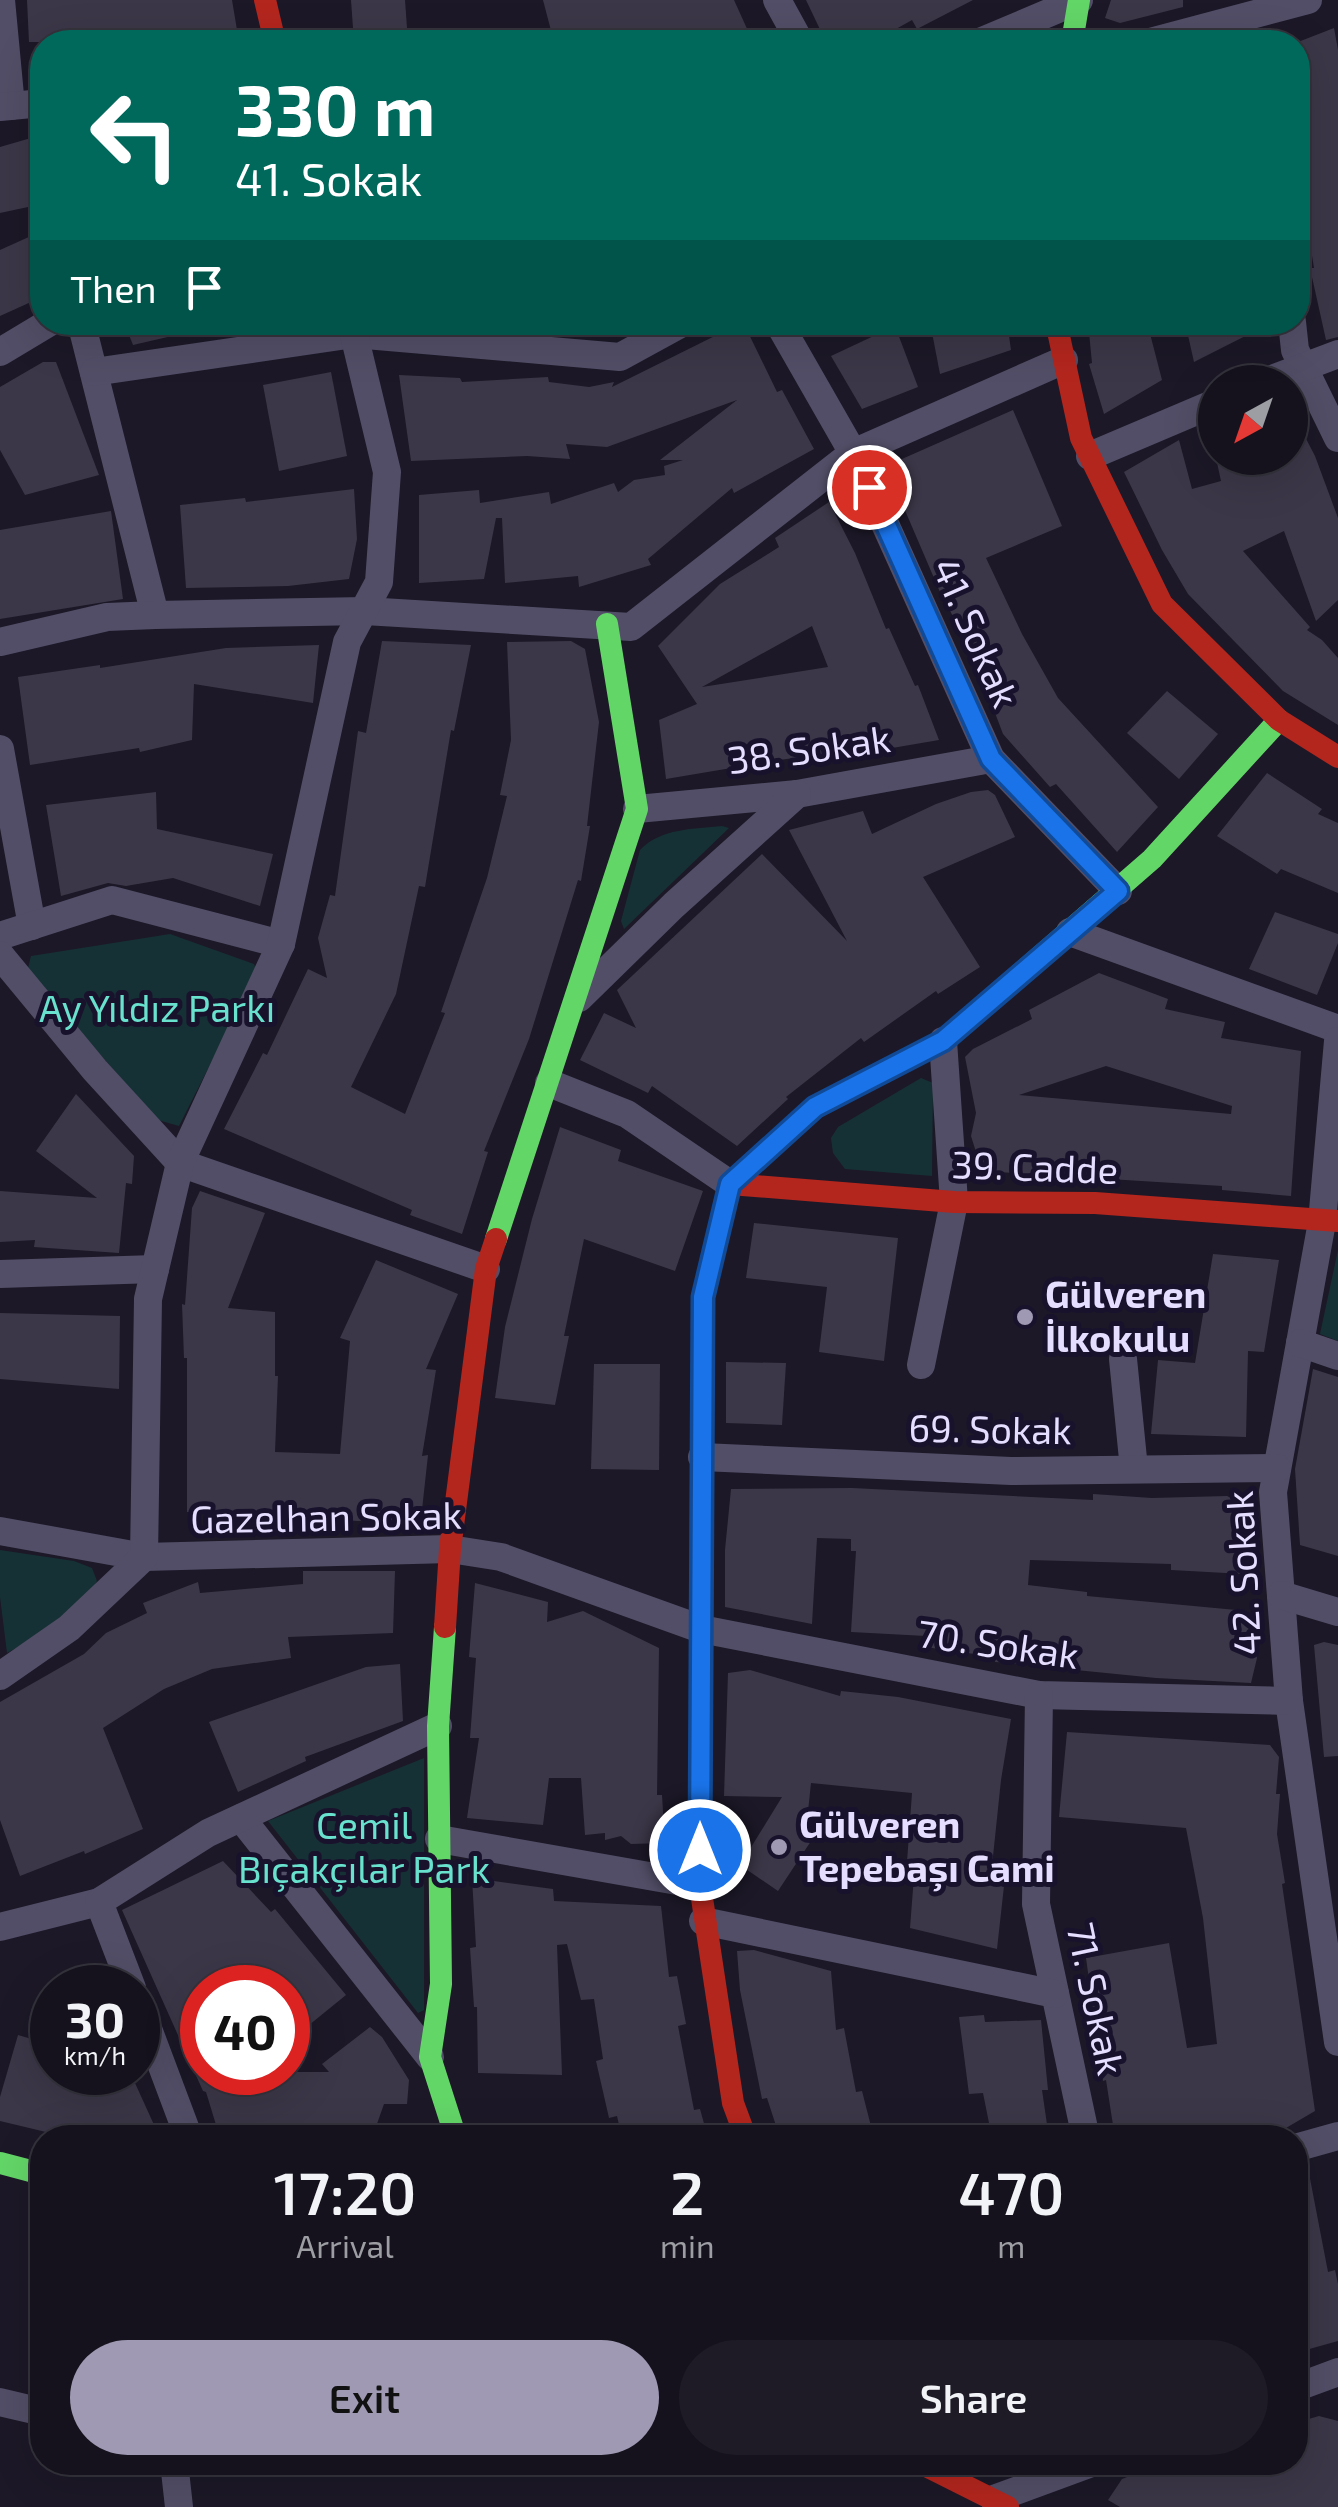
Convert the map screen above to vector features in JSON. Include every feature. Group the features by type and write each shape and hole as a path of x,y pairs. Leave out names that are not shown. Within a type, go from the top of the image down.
{"street":[{"path":"1,0 6,106"},
{"path":"265,0 272,30"},
{"path":"777,0 793,30"},
{"path":"1008,30 1079,0"},
{"path":"1074,30 1079,0"},
{"path":"1256,28 1308,0"},
{"path":"0,352 30,334"},
{"path":"85,335 155,615"},
{"path":"94,372 311,335"},
{"path":"0,1676 69,1628 144,1557 148,1299 180,1162 281,944 348,642 379,582 387,472 354,335"},
{"path":"417,335 620,357 660,335"},
{"name":"41. Sokak","path":"786,335 854,453 991,759 1118,891"},
{"path":"1059,335 1081,438 1162,604 1279,720 1338,757"},
{"path":"1293,335 1302,365"},
{"path":"1306,365 1338,354"},
{"path":"0,642 107,617 155,615 364,611 632,627 854,453 1064,360"},
{"path":"1308,376 1338,438"},
{"path":"1090,456 1198,410"},
{"path":"430,2057 441,1984 438,1726 450,1549 486,1269 638,810 607,624"},
{"path":"741,2125 733,2103 700,1885 703,1297 730,1184 815,1107 943,1041 1152,859 1279,720"},
{"path":"0,749 32,926"},
{"name":"38. Sokak","path":"638,810 797,794 991,759"},
{"path":"571,1006 674,905 797,794"},
{"path":"0,936 112,900 281,944"},
{"path":"1070,932 1338,1029"},
{"path":"0,954 94,1070 180,1162 486,1269"},
{"path":"921,1365 954,1202 943,1041"},
{"name":"42. Sokak","path":"1338,1041 1330,1222 1300,1343 1273,1492 1289,1701 1338,2042"},
{"path":"548,1083 628,1114 730,1184"},
{"name":"39. Cadde","path":"730,1184 954,1202 1095,1204 1330,1222"},
{"path":"0,1274 155,1268"},
{"path":"1300,1343 1338,1356"},
{"path":"1123,1358 1134,1469"},
{"name":"69. Sokak","path":"702,1457 1011,1471 1277,1468"},
{"name":"Gazelhan Sokak","path":"0,1531 144,1557 450,1549 501,1557 701,1629"},
{"path":"1281,1596 1338,1612"},
{"name":"70. Sokak","path":"701,1629 1040,1695 1289,1701"},
{"name":"71. Sokak","path":"1040,1695 1036,1904 1083,2125"},
{"path":"0,1927 99,1902 208,1834 438,1726"},
{"path":"241,1818 430,2057 452,2125"},
{"path":"440,1839 700,1885"},
{"path":"99,1902 123,1965"},
{"path":"703,1921 1055,1994"},
{"path":"160,2061 184,2125"},
{"path":"1308,2144 1338,2136"},
{"path":"0,2163 30,2171"},
{"path":"1308,2383 1338,2372"},
{"path":"0,2402 30,2409"},
{"path":"175,2475 179,2507"},
{"path":"944,2475 1001,2503 1065,2475"}],"green space":[{"path":"729,828 624,929 621,921 640,850 668,834"},
{"name":"Ay Yıldız Parkı","path":"170,934 254,964 257,972 179,1126 158,1120 27,972 31,956"},
{"path":"921,1078 933,1083 932,1176 845,1169 833,1153 831,1138 838,1127"},
{"path":"1338,1250 1338,1341 1320,1334"},
{"path":"0,1550 74,1561 92,1568 97,1581 69,1615 7,1653 0,1597"},
{"name":"Cemil Bıçakçılar Park","path":"424,1758 424,2010 418,2013 268,1821"}],"building":[{"path":"27,0 232,0 237,30 30,30 29,42"},
{"path":"351,0 405,0 407,30 353,30"},
{"path":"543,0 734,0 748,30 551,30"},
{"path":"806,0 973,0 917,29 912,20 894,30 820,30"},
{"path":"1111,0 1183,0 1183,7 1120,23 1105,18"},
{"path":"1334,28 1338,50 1338,337 1326,340 1310,268 1314,268 1310,243 1310,37"},
{"path":"30,138 30,207 0,213 0,147"},
{"path":"30,236 30,302 0,316 0,250"},
{"path":"129,335 176,335 133,345"},
{"path":"717,335 749,335 777,392 782,390 814,449 734,493 732,488 648,559 651,565 579,587 578,576 505,583 502,518 496,518 484,579 419,583 419,495 479,490 480,503 549,492 551,504 614,483 618,492 634,480 665,475 664,466 683,460 660,460 737,400 607,447 566,444 570,459 527,456 411,461 399,375 460,378 462,382 548,377 549,382 589,387 614,382 612,387"},
{"path":"876,335 898,335 918,387 862,409 831,356"},
{"path":"932,335 1009,335 1011,350 940,374"},
{"path":"1089,335 1150,335 1162,380 1104,414 1089,364"},
{"path":"1188,335 1247,335 1194,362"},
{"path":"43,362 56,362 99,475 25,495 0,450 0,387"},
{"path":"331,372 347,456 279,471 263,385"},
{"path":"1013,410 1062,526 986,558 1058,698 1158,807 1117,852 1056,784 1050,787 1003,734 972,652 940,592 886,466"},
{"path":"1179,440 1192,489 1221,481 1220,475 1308,475 1308,443 1315,456 1338,518 1338,600 1316,621 1284,531 1243,551 1310,627 1307,630 1338,658 1338,725 1283,691 1188,594 1124,472"},
{"path":"354,489 357,539 349,579 288,586 186,588 180,505 245,498 246,502"},
{"path":"829,502 886,629 889,628 915,686 918,685 939,740 666,779 659,720 697,704 658,646 720,584 779,547 775,538","holes":["812,626 828,667 702,687"]},
{"path":"111,511 123,599 0,619 0,530"},
{"path":"382,641 471,645 454,731 451,730 425,887 419,886 396,994 351,1087 405,1114 445,1013 441,1012 487,878 507,796 500,795 511,740 507,642 571,641 585,649 599,722 581,881 578,880 529,1039 484,1151 488,1152 462,1234 410,1215 412,1210 224,1129 263,1053 267,1055 308,969 327,978 318,938 330,895 335,896 358,731 366,733"},
{"path":"319,645 313,703 194,684 192,740 140,752 139,748 30,765 18,677 226,648"},
{"path":"1167,691 1218,734 1179,779 1127,733"},
{"path":"1267,773 1322,809 1318,814 1338,823 1338,893 1281,869 1277,874 1217,836"},
{"path":"988,790 995,795 1015,837 923,877 980,967 938,994 936,991 864,1042 861,1038 786,1097 737,1146 652,1086 648,1093 580,1060 604,1013 636,1028 617,990 762,854 847,941 789,830 863,811 872,834 936,804"},
{"path":"156,792 157,829 273,854 260,906 173,878 126,886 108,883 61,896 46,805"},
{"path":"1275,912 1338,934 1317,995 1249,969"},
{"path":"1099,973 1168,999 1165,1009 1225,1022 1221,1038 1301,1051 1291,1196 1222,1190 1222,1186 982,1171 971,1136 976,1113 965,1057 973,1049 1032,1019 1029,1010","holes":["1106,1066 1232,1106 1231,1114 1019,1095"]},
{"path":"76,1094 134,1156 132,1184 126,1183 119,1253 34,1247 35,1240 0,1242 0,1191 97,1198 36,1151"},
{"path":"560,1127 621,1150 618,1161 703,1191 675,1271 584,1239 564,1336 569,1336 555,1405 495,1398 505,1327"},
{"path":"200,1191 265,1213 228,1308 275,1312 275,1452 340,1454 350,1341 340,1338 376,1260 458,1294 426,1369 436,1370 422,1456 428,1455 421,1519 358,1521 285,1516 286,1512 187,1512 187,1358 182,1304 185,1305 192,1208"},
{"path":"754,1223 898,1238 884,1361 819,1352 827,1287 746,1278"},
{"path":"1213,1254 1279,1260 1264,1352 1248,1351 1246,1437 1151,1434 1158,1360 1195,1363"},
{"path":"0,1313 120,1316 119,1389 0,1379"},
{"path":"726,1362 786,1363 782,1425 726,1423"},
{"path":"594,1364 660,1364 659,1470 591,1469"},
{"path":"1313,1369 1338,1377 1338,1556 1300,1545 1295,1469"},
{"path":"852,1488 1093,1500 1093,1494 1152,1498 1227,1496 1237,1501 1242,1515 1244,1574 1171,1570 1171,1564 1030,1560 1028,1585 1087,1592 1087,1596 1247,1611 1257,1658 1251,1683 995,1662 996,1657 925,1647 926,1636 851,1632 856,1551 851,1551 851,1539 817,1538 812,1624 725,1607 731,1489"},
{"path":"303,1571 395,1571 393,1633 288,1637 291,1658 212,1669 164,1689 103,1728 143,1829 20,1876 0,1820 0,1702 84,1654 106,1633 147,1613 143,1603 198,1582 200,1593 303,1584"},
{"path":"475,1583 548,1602 547,1622 583,1611 659,1648 657,1795 662,1795 665,1843 631,1844 621,1836 605,1840 605,1833 585,1835 581,1778 549,1778 543,1825 467,1818 479,1738 470,1738 476,1658 469,1657"},
{"path":"1314,1645 1338,1645 1338,1756 1324,1757"},
{"path":"400,1664 403,1721 305,1757 306,1761 238,1792 209,1722 366,1667"},
{"path":"750,1670 840,1696 841,1691 898,1697 1011,1719 990,1885 1004,1886 997,1949 910,1928 915,1863 907,1862 912,1793 811,1783 807,1821 819,1829 778,1891 740,1865 782,1797 724,1796 728,1673"},
{"path":"1067,1732 1270,1745 1279,1757 1276,1794 1280,1794 1277,1834 1285,1883 1282,1884 1315,2111 1291,2125 1113,2125 1086,1958 1169,1943 1187,2048 1217,2044 1203,1918 1186,1828 1059,1817"},
{"path":"223,1861 271,1912 275,1909 346,1995 310,2024 310,1965 180,1965 180,2040 160,1995 160,1965 147,1965 122,1910"},
{"path":"472,1878 553,1889 554,1901 661,1906 669,1977 677,1976 686,2024 678,2026 694,2110 700,2109 704,2125 619,2125 617,2116 609,2118 596,2061 603,2059 594,1999 581,2000 567,1944 557,1945 562,2075 478,2073 477,2007 470,1948 476,1947"},
{"path":"754,1950 831,1971 836,2030 844,2028 856,2092 862,2091 871,2125 776,2125 767,2098 762,2099 740,1990 737,1951"},
{"path":"984,2015 985,2022 1041,2020 1048,2090 1042,2090 1047,2125 989,2125 983,2093 969,2094 959,2017"},
{"path":"370,2027 382,2037 409,2080 407,2104 384,2104 377,2125 216,2125 207,2095 310,2095 310,2072 329,2072 322,2064"},
{"path":"18,2035 30,2039 30,2095 140,2095 154,2125 30,2125 30,2128 0,2121 0,2097"},
{"path":"1308,2168 1328,2272 1335,2270 1338,2284 1338,2341 1308,2349"},
{"path":"1319,2416 1338,2421 1338,2507 1120,2507 1108,2500 1122,2479 1132,2475 1308,2475 1308,2419"}],"traffic: fast":[{"path":"1074,30 1079,0"},
{"path":"496,1239 637,809 607,624"},
{"path":"874,1077 943,1041 1152,859 1279,720"},
{"path":"445,1627 438,1726 441,1984 430,2057 452,2125"},
{"path":"0,2163 30,2171"}],"traffic: slow":[{"path":"702,1446 703,1297 730,1184 815,1107 874,1077"}],"traffic: jam":[{"path":"265,0 272,30"},
{"path":"1059,335 1081,438 1162,604 1279,720 1338,757"},
{"path":"730,1184 954,1202 1095,1203 1338,1221"},
{"path":"445,1627 450,1549 486,1269 496,1239"},
{"path":"702,1446 700,1885 733,2103 741,2125"},
{"path":"944,2475 1008,2507"}],"place":[{"name":"Gülveren İlkokulu","path":"1025,1317"},
{"name":"Gülveren Tepebaşı Cami","path":"779,1847"}],"route":[{"path":"700,1850 703,1297 730,1184 815,1107 943,1041 1118,891 991,759 869,487"}]}
